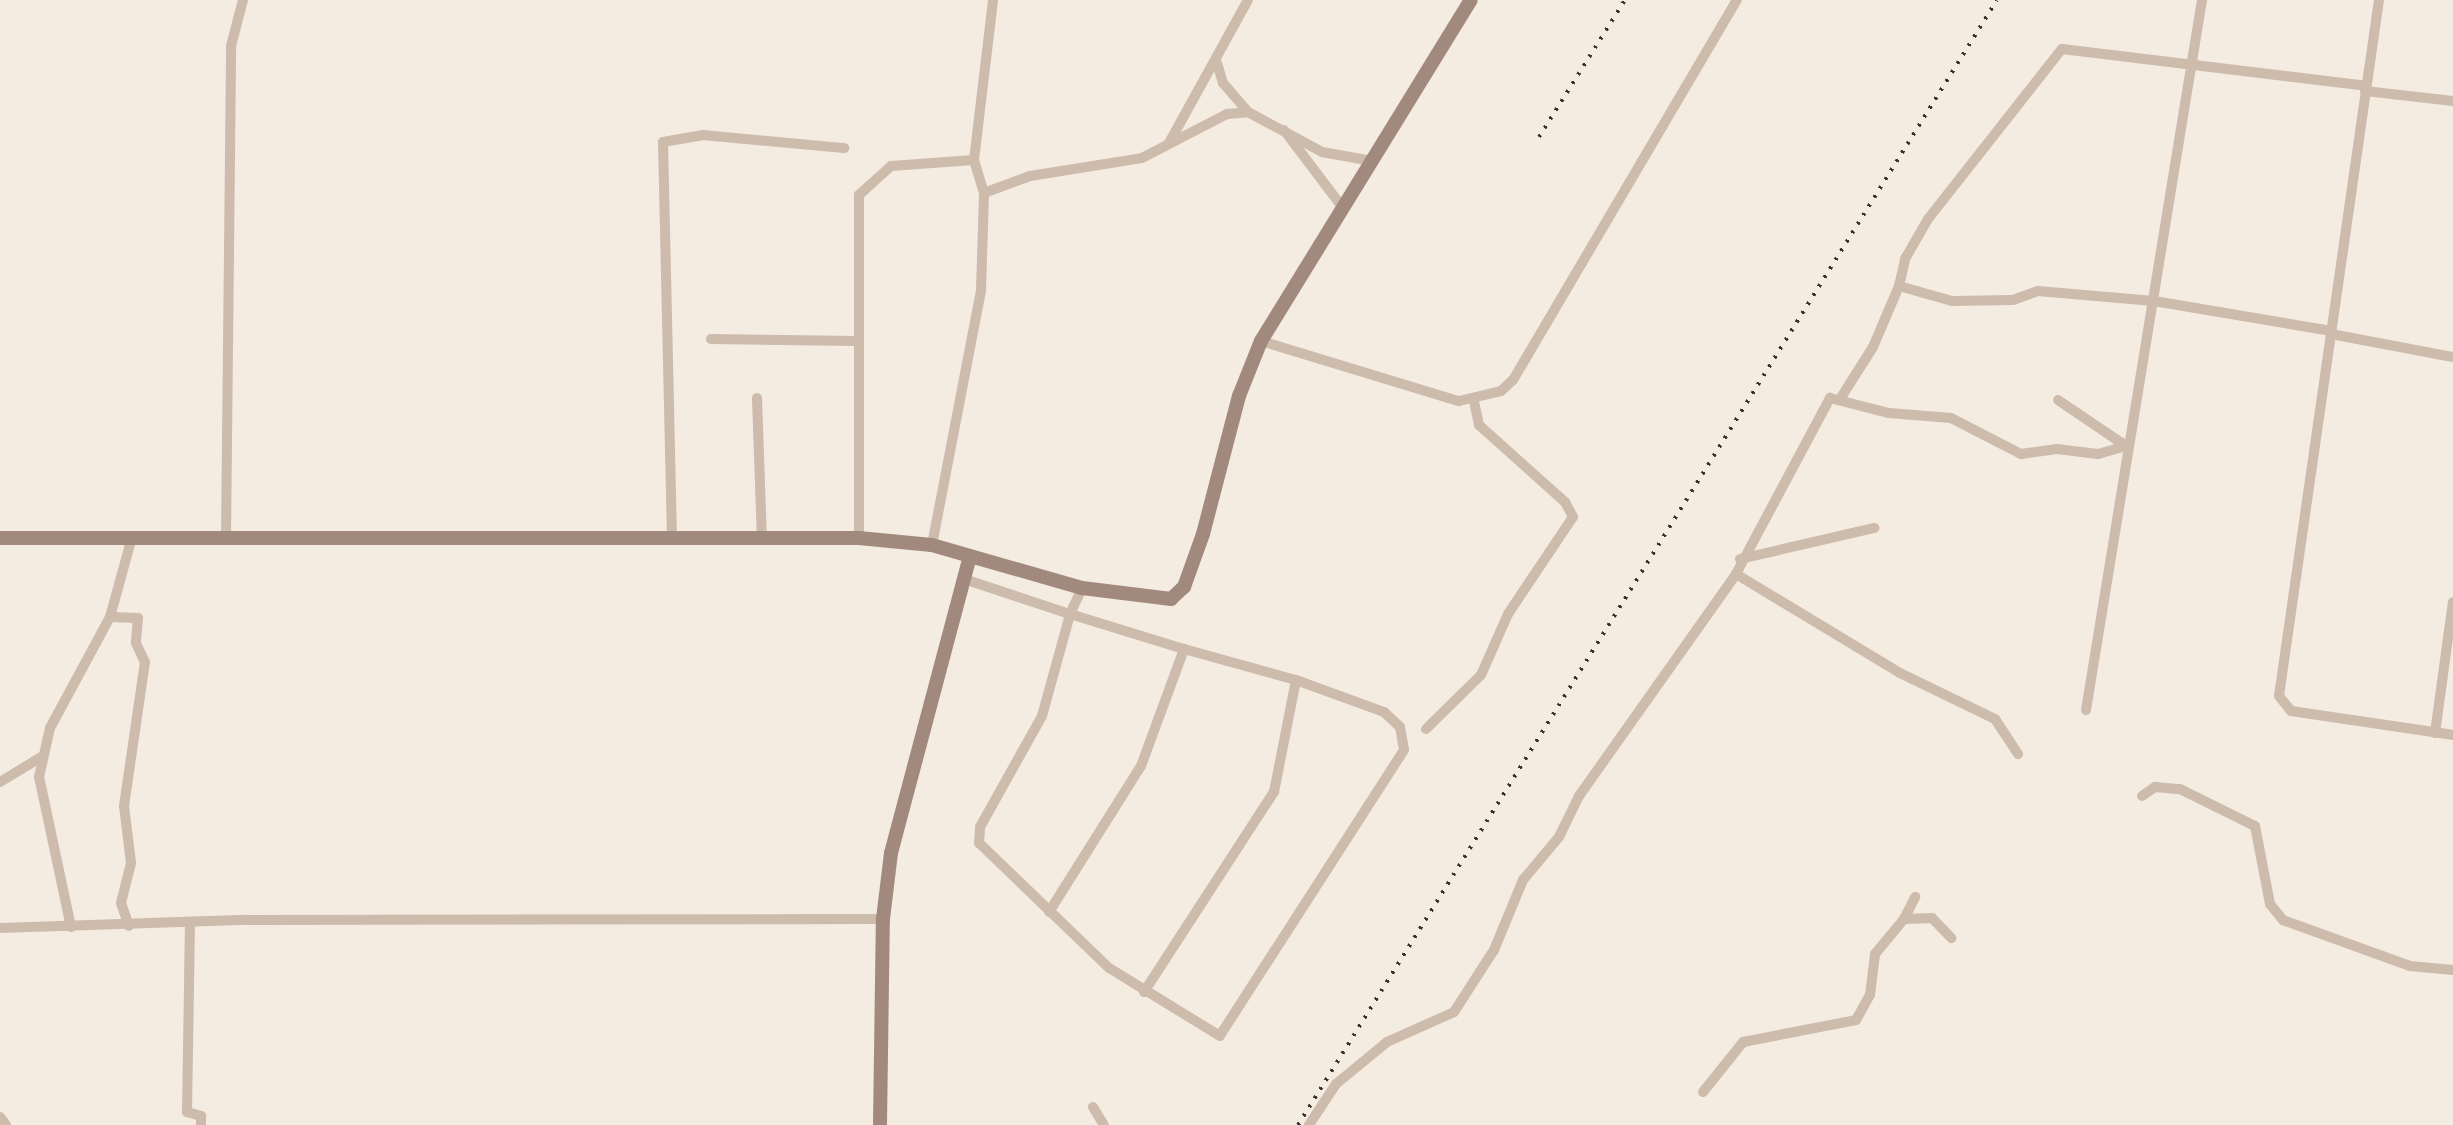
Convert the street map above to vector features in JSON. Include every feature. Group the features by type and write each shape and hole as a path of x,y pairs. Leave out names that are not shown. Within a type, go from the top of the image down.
{"main road":[{"path":"0,538 858,538 932,545 1082,588 1157,601 1184,587 1261,341 1471,0"},
{"path":"880,1125 882,918 905,788 970,556"}],"street":[{"path":"226,537 231,46 242,0"},
{"path":"932,545 981,290 984,193 974,160 993,0"},
{"path":"1168,144 1248,0"},
{"path":"1261,341 1436,396 1474,402 1513,380 1737,0"},
{"path":"2086,710 2126,446 2154,301 2202,0"},
{"path":"2379,0 2279,696 2291,711 2453,735"},
{"path":"1309,1125 1336,1084 1387,1042 1454,1012 1494,950 1522,880 1559,838 1579,796 1736,574 1740,559 1822,405 1842,396 1873,347 1899,286 1904,259 1928,220 2062,48 2453,101"},
{"path":"1216,56 1222,83 1248,112 1322,152 1372,162"},
{"path":"984,193 1030,176 1142,158 1227,114 1248,112"},
{"path":"1284,130 1343,208"},
{"path":"672,538 661,147 669,138 703,135 844,148"},
{"path":"858,538 859,194 891,166 974,160"},
{"path":"1899,286 1952,300 2013,300 2038,290 2154,301 2453,356"},
{"path":"711,339 857,342"},
{"path":"1842,396 1890,413 1966,423 2021,454 2098,454 2126,446"},
{"path":"758,398 762,538"},
{"path":"2058,400 2126,446"},
{"path":"1426,729 1481,675 1508,614 1573,516 1565,502 1479,425 1474,402"},
{"path":"1740,559 1874,528"},
{"path":"71,927 39,777 50,728 110,617 132,537"},
{"path":"1736,574 1900,672 1995,719 2018,754"},
{"path":"964,580 1070,614 1184,649 1296,680 1394,718 1404,750 1227,1034 1208,1032 1144,992 1049,912 979,843 980,826 1042,716 1070,614 1082,588"},
{"path":"2435,733 2453,602"},
{"path":"110,617 138,618 136,643 145,662 124,806 132,862 121,902 129,926"},
{"path":"1049,912 1141,766 1184,649"},
{"path":"1144,992 1274,792 1296,680"},
{"path":"0,782 43,756"},
{"path":"2142,796 2155,787 2180,789 2255,826 2270,904 2283,920 2410,966 2453,970"},
{"path":"1703,1092 1743,1042 1856,1020 1870,994 1875,954 1904,919 1915,896"},
{"path":"0,928 190,922 882,918"},
{"path":"1904,919 1932,918 1951,938"},
{"path":"190,922 187,1112 201,1116 201,1125"},
{"path":"1093,1107 1104,1125"},
{"path":"0,1117 6,1125"}],"railway":[{"path":"1539,137 1625,0"},
{"path":"1298,1125 1997,0"}]}
